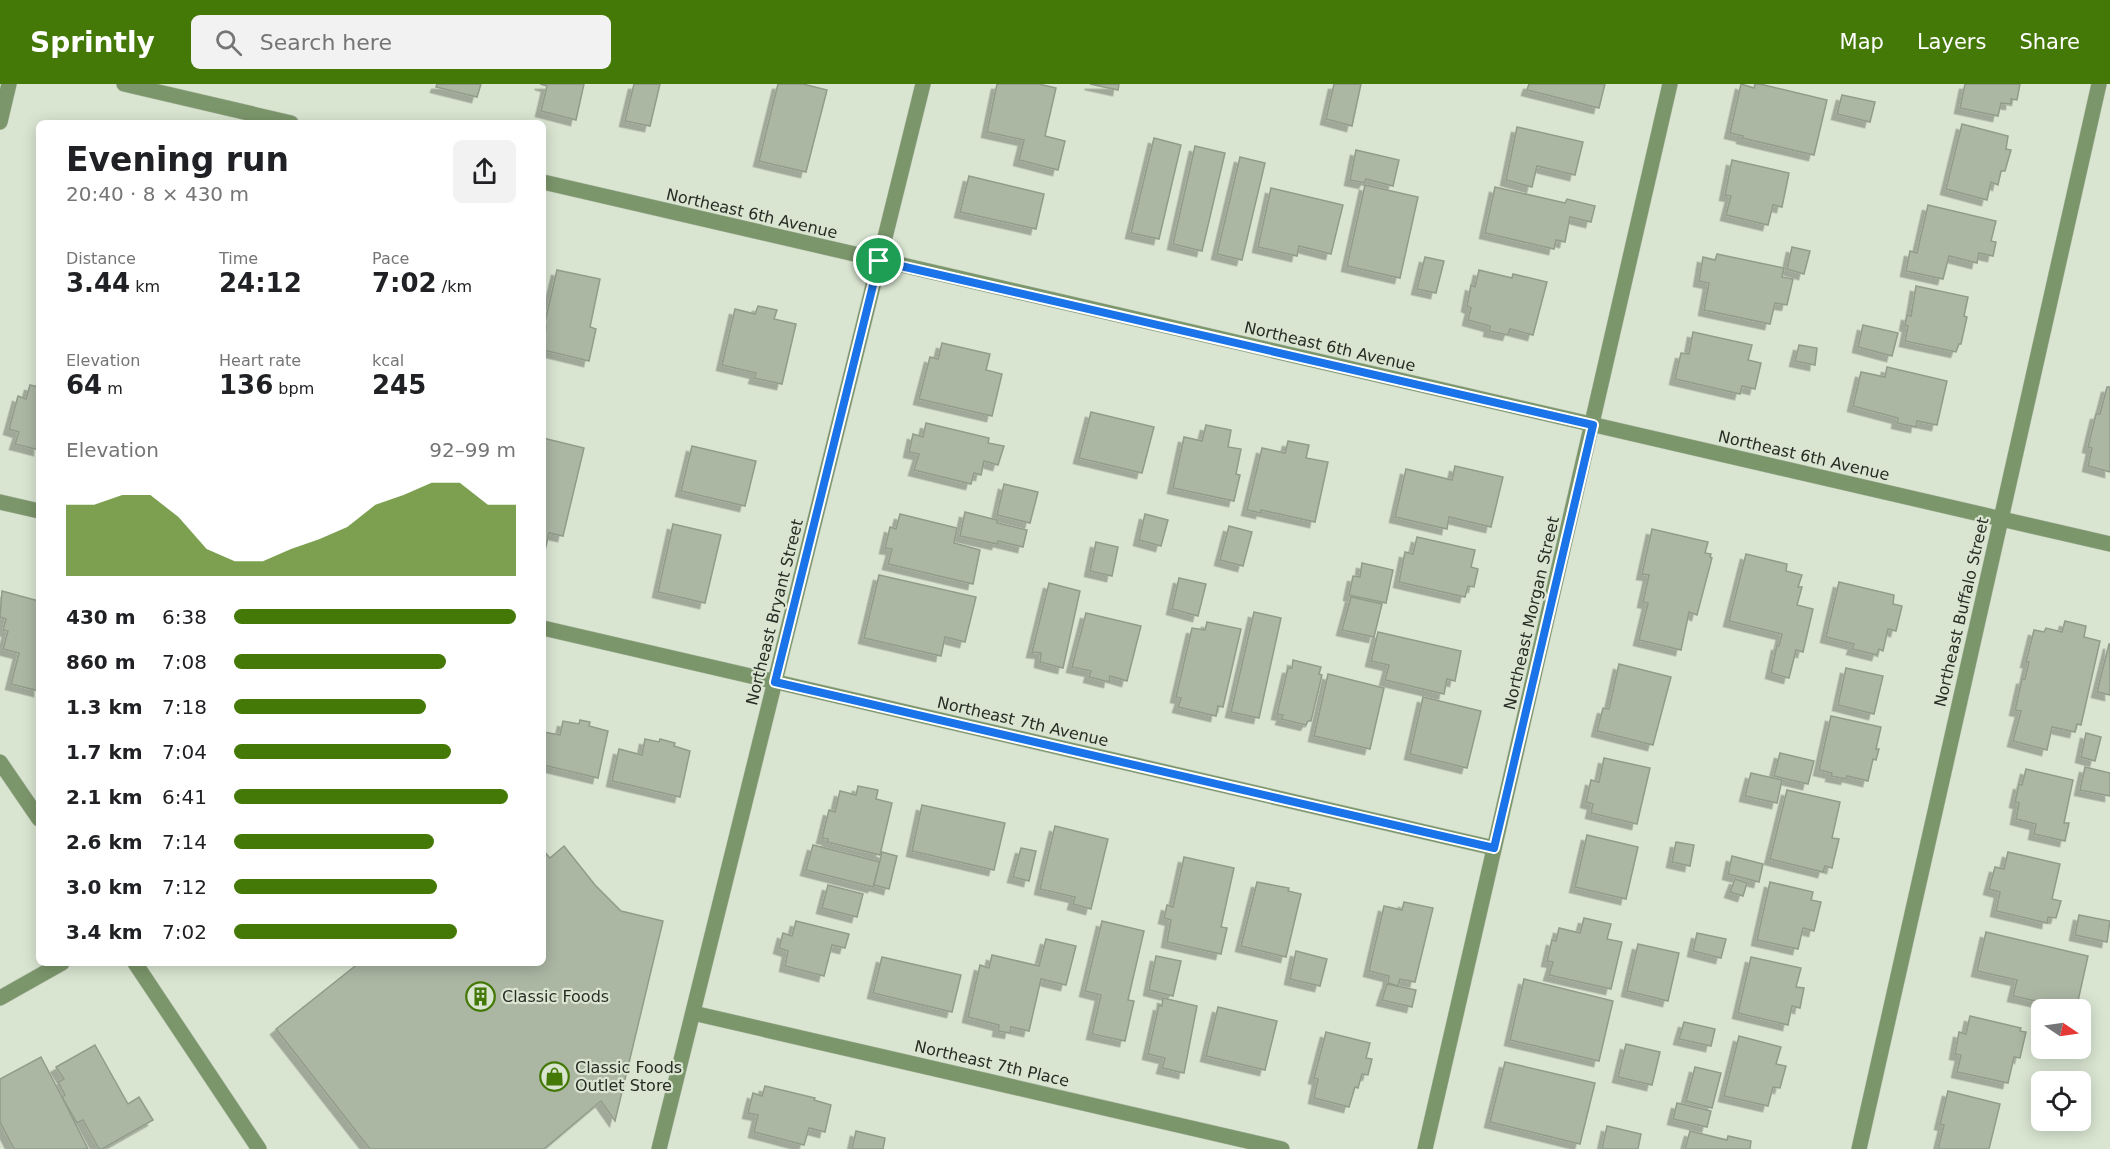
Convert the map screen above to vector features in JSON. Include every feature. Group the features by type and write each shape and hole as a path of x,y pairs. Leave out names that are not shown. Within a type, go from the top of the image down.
{"street":[{"path":"0,122 9,84"},
{"path":"124,84 278,120"},
{"name":"Northeast Bryant Street","path":"659,1149 923,84"},
{"name":"Northeast Morgan Street","path":"1425,1149 1670,84"},
{"name":"Northeast Buffalo Street","path":"1859,1149 2099,84"},
{"name":"Northeast 6th Avenue","path":"546,183 2110,544"},
{"path":"0,502 36,511"},
{"name":"Northeast 7th Avenue","path":"546,629 1494,848"},
{"path":"0,762 36,815"},
{"path":"0,998 57,966"},
{"path":"137,966 259,1149"},
{"name":"Northeast 7th Place","path":"693,1013 1282,1149"}],"building":[{"path":"437,84 481,84 477,97 436,87"},
{"path":"540,84 584,84 576,120 541,111 547,86"},
{"path":"634,84 660,84 650,126 625,121"},
{"path":"778,84 803,84 827,90 806,172 759,161"},
{"path":"997,84 1039,84 1056,88 1045,136 1065,141 1058,170 1019,160 1024,140 987,132"},
{"path":"1090,84 1119,84 1118,90"},
{"path":"1334,84 1361,84 1352,126 1326,119"},
{"path":"1529,84 1605,84 1599,108 1527,90"},
{"path":"1741,84 1754,88 1755,84 1760,84 1827,100 1814,155 1730,133"},
{"path":"1965,84 2020,84 2017,100 2011,99 2011,104 2001,103 1998,116 1960,108"},
{"path":"1842,95 1875,102 1870,122 1837,114"},
{"path":"1962,124 2008,136 2006,149 2011,150 2005,171 2001,171 1998,185 1991,182 1987,200 1946,189"},
{"path":"1517,127 1583,142 1575,175 1537,166 1532,187 1506,180"},
{"path":"1154,138 1181,145 1159,239 1131,233"},
{"path":"1195,146 1225,153 1202,251 1173,244"},
{"path":"1356,150 1399,160 1393,186 1366,179 1364,183 1350,180"},
{"path":"1240,157 1265,163 1242,260 1217,254"},
{"path":"1732,160 1789,173 1782,207 1773,205 1768,225 1726,215 1731,196 1725,195"},
{"path":"969,176 1044,194 1036,229 960,212"},
{"path":"1365,185 1418,197 1400,278 1347,266"},
{"path":"1495,187 1565,203 1567,199 1595,206 1591,222 1570,217 1565,242 1556,240 1554,249 1485,233"},
{"path":"1271,188 1343,205 1331,254 1299,246 1297,256 1258,247"},
{"path":"1928,205 1996,221 1991,241 1996,242 1993,256 1979,253 1977,263 1949,256 1943,279 1906,271 1910,251 1917,253"},
{"path":"1792,247 1810,251 1804,274 1787,269"},
{"path":"1717,254 1784,268 1782,277 1793,279 1787,305 1775,303 1770,324 1704,310 1709,283 1699,281 1703,257 1715,260"},
{"path":"1425,257 1444,261 1436,293 1417,289"},
{"path":"557,270 600,279 590,327 596,329 589,361 546,351 546,317"},
{"path":"1479,270 1512,278 1513,274 1547,282 1533,335 1510,329 1508,335 1489,331 1490,326 1468,320 1471,308 1467,306 1471,285 1475,287"},
{"path":"1916,286 1968,297 1964,316 1967,317 1961,344 1956,352 1905,341 1908,326 1905,325 1907,315 1911,316"},
{"path":"758,306 777,310 774,319 796,324 782,384 754,378 756,373 722,365 735,309 755,314"},
{"path":"1863,325 1898,333 1892,356 1858,347"},
{"path":"1693,332 1752,345 1748,360 1761,363 1755,389 1742,386 1740,394 1675,379 1681,353 1689,354"},
{"path":"942,343 990,354 986,370 1002,374 992,416 919,399 930,357 938,359"},
{"path":"1799,345 1817,348 1815,365 1795,361"},
{"path":"1887,367 1947,381 1937,425 1917,421 1916,427 1897,423 1898,418 1853,406 1861,372 1885,377"},
{"path":"30,385 36,386 36,449 15,444 19,432 9,429 18,396 26,399"},
{"path":"2107,387 2110,387 2110,472 2088,466 2092,448 2088,447 2096,414 2100,414"},
{"path":"1091,412 1154,427 1142,473 1079,458"},
{"path":"926,423 989,438 988,443 1004,446 998,465 984,461 981,475 974,473 971,484 914,470 919,454 909,452 913,434 923,437"},
{"path":"1206,425 1231,430 1228,447 1241,449 1236,474 1240,475 1234,501 1173,488 1184,437 1202,441"},
{"path":"546,439 584,448 563,536 549,533 546,546"},
{"path":"1288,441 1309,445 1306,458 1328,462 1315,522 1261,510 1261,513 1247,510 1262,448 1285,453"},
{"path":"692,446 756,461 745,506 681,491"},
{"path":"1455,466 1503,477 1491,527 1449,517 1447,529 1395,517 1406,469 1452,480"},
{"path":"1004,484 1038,492 1030,523 997,515"},
{"path":"965,512 1027,530 1023,547 960,536"},
{"path":"900,514 957,528 954,543 980,550 973,584 888,564 892,549 885,548 890,527 896,529"},
{"path":"1145,514 1168,520 1161,546 1139,540"},
{"path":"673,524 721,535 705,603 658,592"},
{"path":"1229,526 1252,532 1243,566 1220,560"},
{"path":"1652,529 1708,542 1705,553 1711,554 1712,558 1697,615 1689,612 1681,650 1639,640 1648,603 1643,602 1649,575 1642,574"},
{"path":"1417,537 1475,550 1471,567 1478,569 1474,587 1468,586 1465,597 1399,582 1405,552 1413,554"},
{"path":"1096,542 1118,547 1112,576 1090,571"},
{"path":"1746,554 1787,564 1786,571 1802,575 1798,587 1802,587 1797,605 1813,609 1803,652 1796,650 1789,678 1771,673 1777,645 1779,646 1782,634 1729,621"},
{"path":"1362,563 1393,570 1386,603 1349,595 1353,576 1360,577"},
{"path":"879,575 976,597 965,642 945,637 941,656 864,638"},
{"path":"1179,578 1206,584 1198,616 1172,609"},
{"path":"1839,582 1894,595 1893,604 1902,606 1896,631 1888,629 1883,651 1879,649 1877,655 1852,649 1854,644 1826,637"},
{"path":"1049,583 1080,591 1063,668 1040,662 1041,653 1032,652"},
{"path":"2,591 36,600 36,690 11,684 19,653 3,649 8,631 3,630 6,619 0,617"},
{"path":"1351,597 1382,604 1374,637 1342,630"},
{"path":"1254,612 1281,618 1259,718 1231,712"},
{"path":"1086,613 1141,626 1127,681 1110,676 1109,682 1089,677 1091,671 1072,667"},
{"path":"2065,621 2086,626 2084,637 2100,641 2081,725 2077,724 2075,732 2052,727 2047,750 2013,741 2021,711 2015,710 2022,679 2025,679 2029,662 2026,662 2034,630 2044,632 2046,628 2062,632"},
{"path":"1207,622 1241,629 1223,707 1218,706 1216,716 1178,707 1181,698 1176,697 1192,628 1205,630"},
{"path":"1378,632 1461,651 1455,681 1447,679 1444,694 1385,680 1389,665 1371,661"},
{"path":"2110,644 2110,695 2097,692"},
{"path":"1293,660 1321,667 1319,674 1322,675 1311,721 1308,721 1306,725 1281,719 1283,715 1277,714 1288,668 1292,668"},
{"path":"1619,664 1671,677 1653,745 1597,731 1603,708 1609,709"},
{"path":"1846,668 1883,676 1874,714 1838,705"},
{"path":"1328,674 1384,688 1370,749 1314,736"},
{"path":"1423,697 1481,711 1467,768 1410,754"},
{"path":"1831,716 1881,727 1876,749 1879,749 1876,760 1873,759 1868,781 1847,776 1846,779 1831,776 1832,773 1819,770"},
{"path":"580,720 590,722 589,726 608,731 598,778 546,766 546,733 560,735 563,721 579,724"},
{"path":"2086,733 2101,737 2095,761 2081,757"},
{"path":"645,739 659,742 660,739 675,743 674,746 690,751 680,797 612,781 619,749 642,755"},
{"path":"1780,753 1814,761 1808,784 1774,776"},
{"path":"1604,758 1650,768 1637,824 1591,813 1593,804 1586,802 1591,780 1599,782"},
{"path":"2085,767 2110,773 2110,796 2080,790"},
{"path":"2026,769 2073,780 2064,823 2069,823 2065,841 2034,834 2036,824 2016,819 2019,803 2015,802 2019,784 2022,785"},
{"path":"1751,773 1782,780 1777,803 1745,796"},
{"path":"858,786 878,790 876,799 892,803 880,855 827,842 828,839 822,838 829,810 835,812 840,791 856,795"},
{"path":"1787,790 1840,802 1832,838 1839,839 1832,868 1825,866 1823,872 1770,859"},
{"path":"922,805 1005,823 994,870 912,851"},
{"path":"1055,826 1108,839 1091,909 1073,904 1075,897 1040,889"},
{"path":"1587,835 1638,847 1626,899 1575,887"},
{"path":"1676,842 1694,845 1690,866 1672,862"},
{"path":"813,845 880,862 873,887 806,870"},
{"name":"Classic Foods","path":"564,846 595,885 621,911 663,921 615,1121 601,1101 544,1149 370,1149 276,1029 355,966 546,966 546,853 550,858"},
{"path":"1021,848 1036,851 1029,881 1013,877"},
{"path":"882,852 897,856 889,889 874,885"},
{"path":"2008,852 2060,864 2052,899 2061,901 2056,918 2048,917 2047,923 1996,911 2000,892 1989,889 1995,867 2004,869"},
{"path":"1732,856 1763,864 1759,882 1728,874"},
{"path":"1184,857 1234,868 1221,927 1227,928 1221,954 1167,942 1171,920 1164,918 1167,905 1173,907"},
{"path":"1735,879 1747,883 1743,896 1730,892"},
{"path":"1257,882 1289,888 1288,891 1301,894 1286,957 1241,946"},
{"path":"1770,882 1813,892 1811,900 1821,902 1814,931 1803,928 1798,949 1757,940"},
{"path":"828,885 863,894 857,917 822,908"},
{"path":"1404,902 1433,908 1415,982 1400,979 1398,986 1388,983 1389,976 1369,971 1384,906 1402,910"},
{"path":"2079,915 2110,921 2107,942 2075,935"},
{"path":"1584,918 1611,924 1607,939 1622,942 1611,989 1549,975 1553,962 1547,961 1552,940 1556,941 1559,928 1580,933"},
{"path":"796,921 849,934 845,948 832,945 824,976 785,966 788,951 779,948 783,933 792,936"},
{"path":"1102,921 1144,931 1128,1000 1134,1001 1125,1041 1092,1034 1101,995 1085,991"},
{"path":"1986,932 2088,956 2078,999 2031,1000 2013,996 2017,980 1977,971"},
{"path":"1697,933 1726,939 1721,958 1693,951"},
{"path":"1046,939 1076,946 1066,985 1041,979 1029,1031 1011,1027 1010,1033 998,1031 999,1025 968,1017 980,965 989,968 992,955 1039,966"},
{"path":"1638,944 1679,953 1668,1001 1627,991"},
{"path":"1296,951 1327,959 1320,986 1290,979"},
{"path":"1156,956 1181,961 1173,996 1149,990"},
{"path":"882,957 961,975 952,1012 873,993"},
{"path":"1751,957 1801,968 1796,987 1804,988 1800,1008 1792,1006 1788,1025 1738,1013"},
{"path":"1524,979 1613,1001 1599,1061 1510,1040"},
{"path":"1387,984 1416,990 1412,1007 1382,1000"},
{"path":"1163,998 1197,1006 1184,1073 1162,1068 1165,1058 1148,1054 1159,1005 1162,1006"},
{"path":"1218,1007 1277,1021 1265,1070 1206,1056"},
{"path":"1970,1016 2021,1028 2020,1031 2026,1032 2020,1058 2014,1057 2008,1083 1957,1072 1961,1055 1955,1054 1959,1032 1966,1034"},
{"path":"1684,1022 1715,1029 1711,1046 1679,1039"},
{"path":"1326,1032 1370,1043 1366,1058 1372,1059 1368,1075 1362,1074 1349,1107 1314,1098 1318,1079 1314,1078"},
{"path":"1739,1036 1781,1047 1776,1064 1786,1066 1780,1088 1773,1087 1768,1106 1724,1096"},
{"path":"1626,1044 1660,1052 1652,1085 1618,1077"},
{"path":"95,1045 128,1104 139,1097 153,1120 102,1149 99,1149 83,1120 77,1123 62,1097 65,1095 58,1082 64,1079 56,1067"},
{"path":"41,1057 88,1149 14,1149 0,1122 0,1079"},
{"path":"1505,1062 1595,1083 1580,1144 1490,1122"},
{"path":"1695,1067 1721,1073 1712,1108 1686,1101"},
{"path":"765,1086 815,1098 814,1100 831,1105 825,1132 809,1128 804,1145 754,1132 758,1115 748,1113 753,1093 762,1096"},
{"path":"1948,1091 2000,1104 1989,1149 1938,1149 1944,1125 1940,1124"},
{"path":"1677,1103 1711,1111 1707,1127 1673,1119"},
{"path":"1607,1126 1641,1134 1638,1149 1602,1149"},
{"path":"856,1131 885,1138 883,1149 852,1149"},
{"path":"1690,1131 1727,1140 1728,1136 1751,1141 1750,1149 1685,1149"}],"place":[{"name":"Classic Foods","path":"481,996"},
{"name":"Classic Foods Outlet Store","path":"554,1076"}],"route":[{"path":"879,261 1593,425 1494,848 775,682 879,261"}]}
